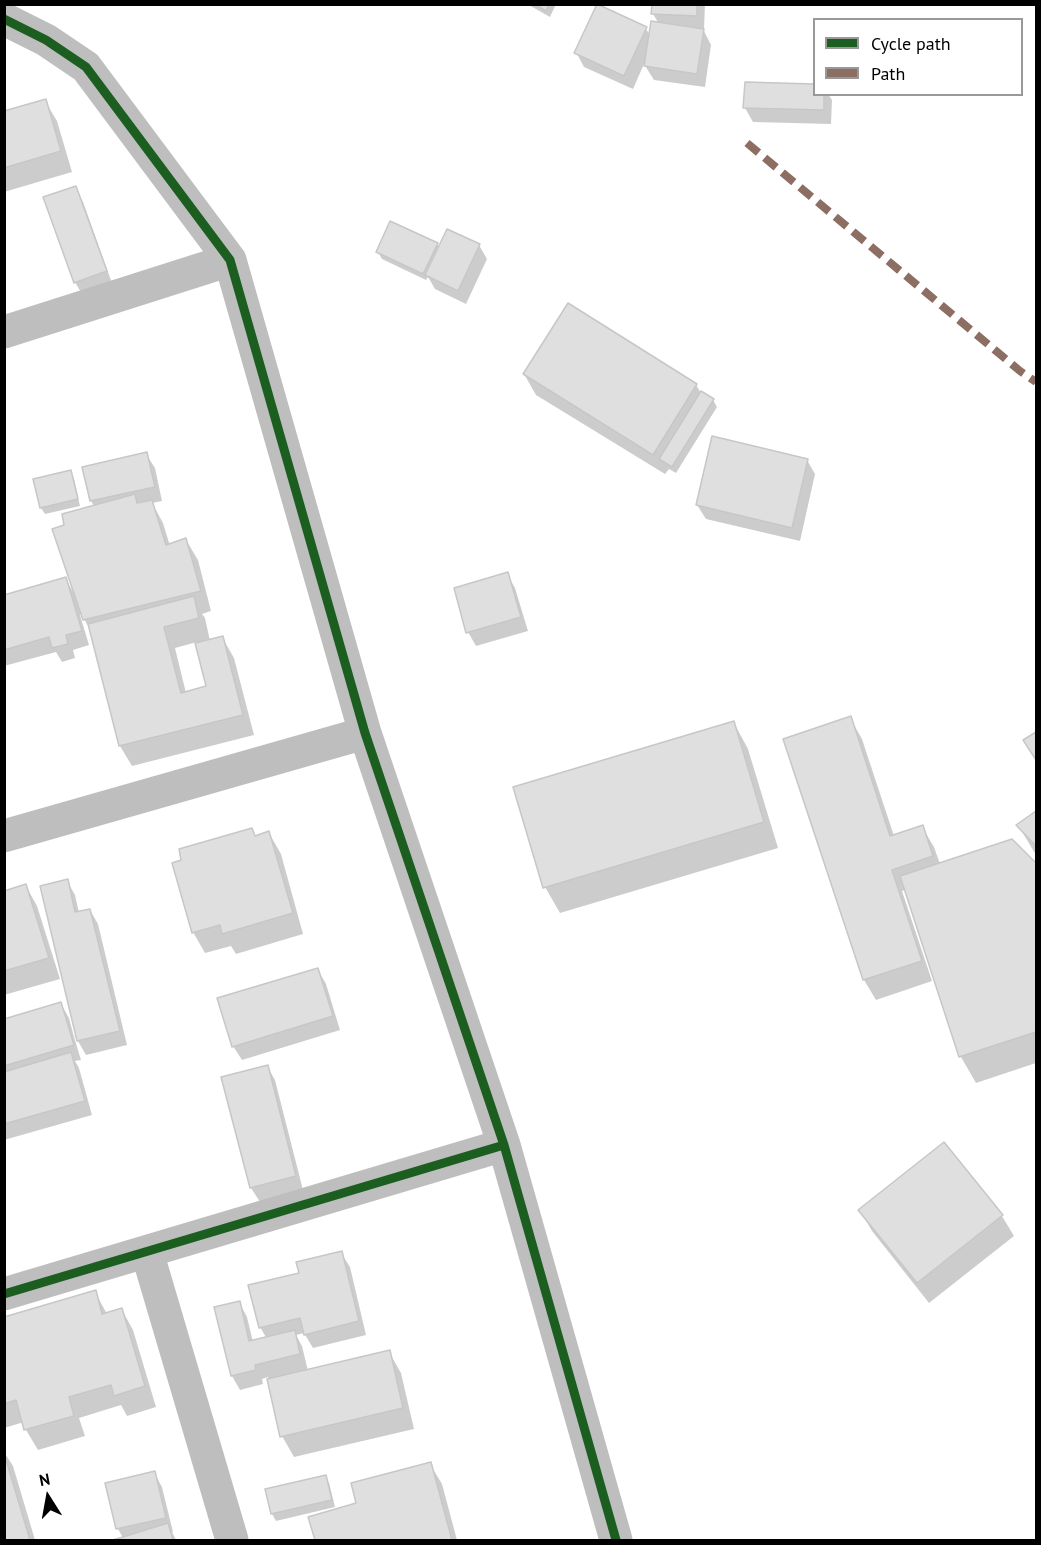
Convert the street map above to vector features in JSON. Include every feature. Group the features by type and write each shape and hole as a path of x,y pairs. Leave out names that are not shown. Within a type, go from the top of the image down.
{"street":[{"path":"4,19 46,40 86,67 230,260 365,733 504,1144 616,1540"},
{"path":"4,332 230,260"},
{"path":"4,836 365,733"},
{"path":"4,1294 504,1144"},
{"path":"147,1252 232,1540"}],"building":[{"path":"534,4 549,4 546,11"},
{"path":"597,4 647,27 624,76 574,53"},
{"path":"652,4 697,4 697,16 651,14"},
{"path":"651,21 704,29 697,74 644,66"},
{"path":"745,82 813,84 813,96 824,96 824,110 743,108"},
{"path":"46,99 61,151 4,168 4,111"},
{"path":"76,186 107,271 74,283 43,197"},
{"path":"390,221 438,243 423,274 376,252"},
{"path":"447,229 480,244 458,291 425,275"},
{"path":"568,303 697,384 653,455 523,374"},
{"path":"701,391 714,399 672,467 659,459"},
{"path":"712,436 808,459 792,528 696,505"},
{"path":"147,452 155,487 90,501 82,467"},
{"path":"71,470 78,499 40,508 33,479"},
{"path":"135,494 137,503 152,500 166,545 186,538 201,591 83,620 52,529 64,525 62,514"},
{"path":"508,572 521,617 466,633 454,588"},
{"path":"66,577 82,631 66,635 68,644 52,648 49,637 4,650 4,595"},
{"path":"194,596 199,618 164,627 181,693 206,686 195,643 223,636 243,715 119,746 88,624"},
{"path":"851,716 890,836 923,825 933,856 892,870 922,961 863,980 783,739"},
{"path":"734,721 764,822 543,888 513,787"},
{"path":"1036,732 1036,760 1023,740"},
{"path":"1036,811 1036,846 1016,825"},
{"path":"252,828 255,836 269,831 293,913 222,934 220,925 192,933 172,863 181,860 179,849"},
{"path":"1012,839 1036,863 1036,1032 959,1057 900,876"},
{"path":"68,879 75,912 90,909 120,1031 77,1041 40,886"},
{"path":"26,884 49,958 4,971 4,891"},
{"path":"318,968 333,1016 232,1047 217,998"},
{"path":"61,1002 74,1045 4,1066 4,1019"},
{"path":"71,1052 85,1101 4,1124 4,1072"},
{"path":"268,1065 296,1176 250,1188 221,1077"},
{"path":"944,1142 1003,1215 917,1283 858,1210"},
{"path":"342,1251 359,1321 304,1335 300,1318 259,1328 248,1285 299,1273 296,1262"},
{"path":"96,1290 102,1314 122,1308 145,1386 114,1396 111,1385 69,1397 74,1416 24,1430 16,1400 4,1404 4,1317"},
{"path":"240,1301 249,1341 295,1330 300,1354 255,1365 256,1370 231,1376 214,1307"},
{"path":"390,1350 403,1408 280,1437 267,1379"},
{"path":"4,1453 30,1540 4,1540"},
{"path":"431,1462 452,1540 315,1540 308,1517 356,1503 351,1483"},
{"path":"155,1471 166,1518 116,1529 105,1483"},
{"path":"326,1475 332,1500 271,1514 265,1489"},
{"path":"168,1523 173,1540 113,1540"}],"marked path":[{"path":"747,143 1036,382"}],"cycle path":[{"path":"4,19 46,40 86,67 230,260 365,733 504,1145 616,1540"},
{"path":"4,1294 504,1145"}]}
